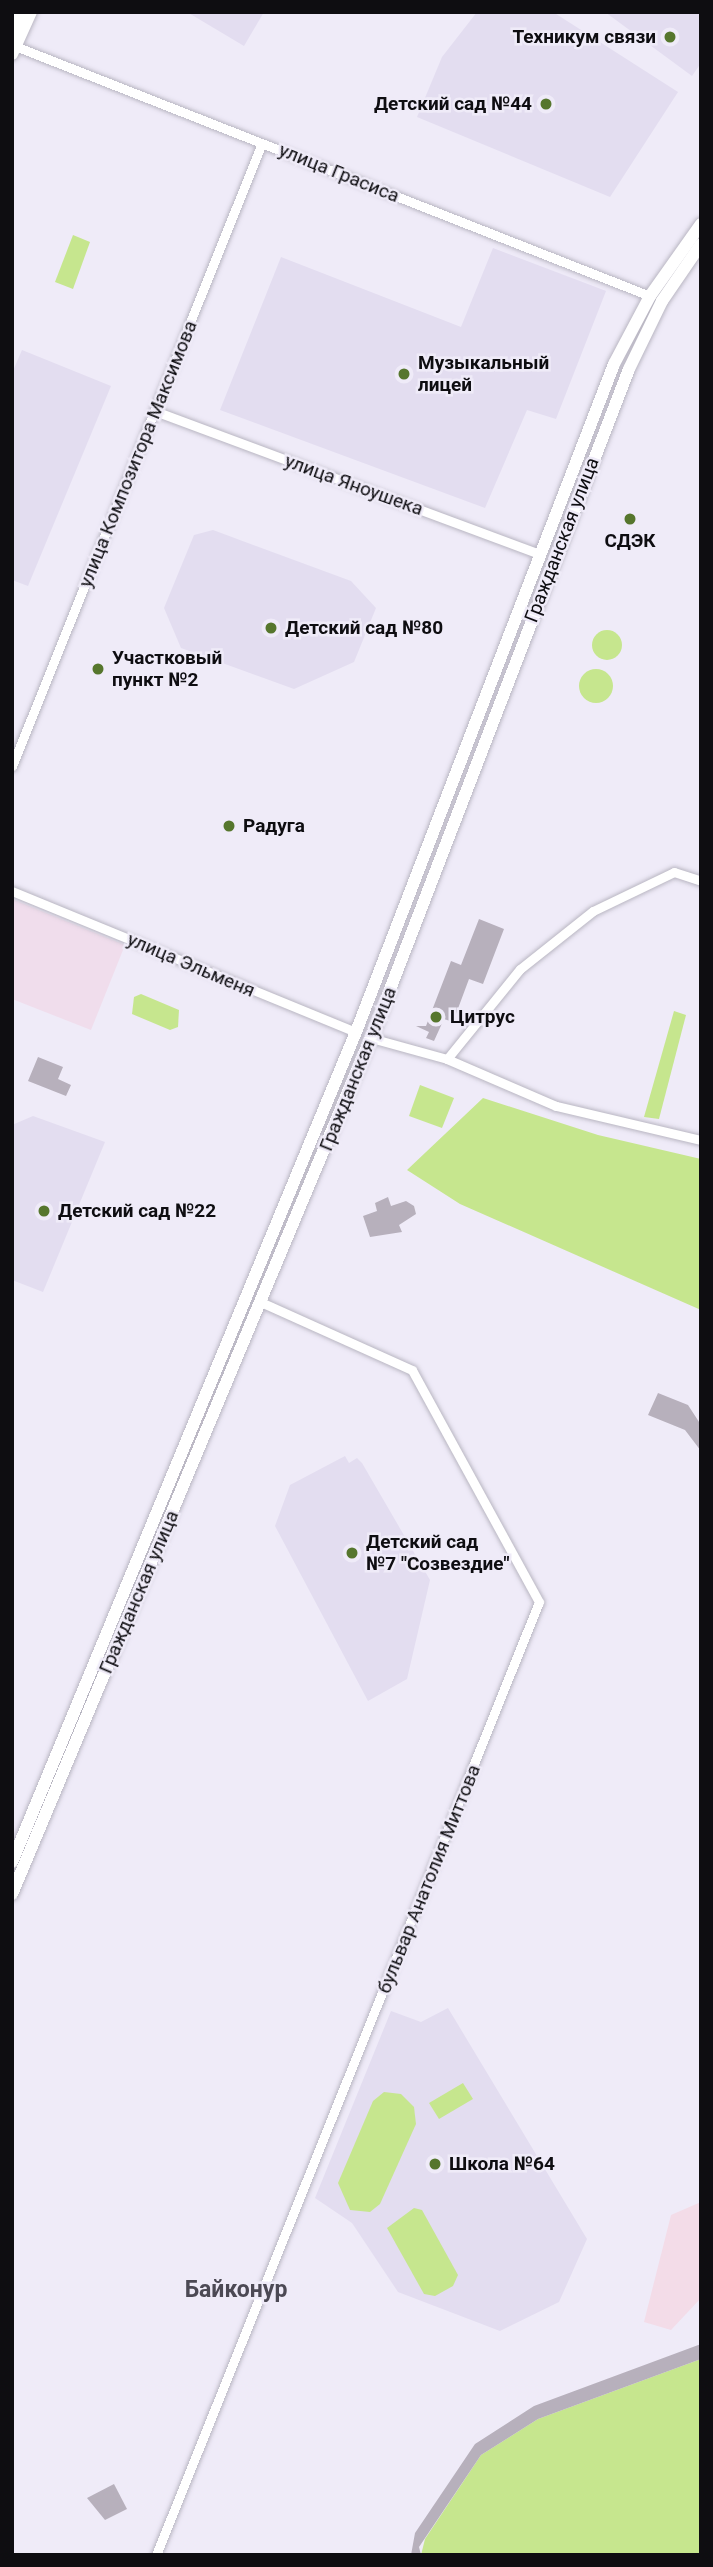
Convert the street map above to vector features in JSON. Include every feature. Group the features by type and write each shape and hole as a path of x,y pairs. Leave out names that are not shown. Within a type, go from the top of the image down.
{"main road":[{"path":"12,31 21,12"},
{"path":"13,48 31,12"},
{"name":"Гражданская улица","path":"12,1862 356,1032 614,364 701,224"},
{"name":"Гражданская улица","path":"12,1894 371,1038 656,298 701,244"},
{"name":"улица Яноушека","path":"539,554 554,559"},
{"name":"улица Эльменя","path":"356,1032 371,1038"},
{"path":"98,1655 111,1660"}],"street":[{"name":"улица Грасиса","path":"13,48 656,298"},
{"name":"улица Композитора Максимова","path":"12,766 262,143"},
{"name":"улица Яноушека","path":"155,411 539,554"},
{"path":"447,1059 520,969 593,911 674,872 701,881"},
{"name":"улица Эльменя","path":"12,891 356,1032"},
{"path":"371,1038 447,1059 556,1106 701,1140"},
{"name":"бульвар Анатолия Миттова","path":"156,2555 539,1602 412,1370 261,1302"}],"shaded area":[{"path":"187,12 264,12 244,46"},
{"name":"Детский сад №44","path":"477,12 553,12 678,92 610,197 417,117 442,57"},
{"name":"Техникум связи","path":"605,12 701,12 701,63 692,76"},
{"name":"Музыкальный лицей","path":"493,248 606,291 556,419 527,410 485,508 220,410 281,257 461,327"},
{"path":"22,350 111,386 28,586 12,580 12,373"},
{"name":"Детский сад №80","path":"213,530 351,581 376,608 354,662 294,689 181,648 164,608 194,535"},
{"path":"12,899 125,945 91,1030 12,999"},
{"name":"Детский сад №22","path":"33,1116 105,1142 43,1292 12,1280 12,1125"},
{"name":"Детский сад №7 \"Созвездие\"","path":"345,1456 349,1463 357,1458 362,1463 430,1580 407,1679 368,1701 275,1526 290,1485"},
{"name":"Школа №64","path":"448,2008 587,2239 559,2302 500,2331 398,2292 352,2223 315,2198 391,2011 421,2022"},
{"path":"701,2202 701,2298 671,2330 644,2322 671,2215"}],"green space":[{"path":"73,235 90,242 73,289 55,282"},
{"path":"607,630 618,634 622,645 618,656 607,660 596,656 592,645 596,634"},
{"path":"596,669 608,674 613,686 608,698 596,703 584,698 579,686 584,674"},
{"path":"141,994 179,1010 178,1027 170,1030 132,1014 134,997"},
{"path":"674,1011 686,1015 659,1119 644,1117"},
{"path":"420,1085 454,1098 442,1128 409,1116"},
{"path":"483,1098 598,1135 701,1159 701,1310 460,1204 407,1170"},
{"path":"463,2083 473,2099 439,2119 429,2103"},
{"path":"384,2092 401,2094 414,2107 416,2124 380,2204 370,2212 350,2210 338,2183 373,2101"},
{"path":"414,2208 422,2210 458,2275 453,2286 435,2296 424,2294 387,2228"},
{"path":"701,2359 701,2555 421,2555 425,2539 481,2455 538,2419"}],"building":[{"path":"479,919 504,929 483,984 469,979 453,1022 444,1019 434,1041 426,1038 429,1032 416,1026 426,1026 451,961 461,965"},
{"path":"38,1057 63,1067 58,1079 71,1085 66,1096 28,1081"},
{"path":"388,1197 391,1206 406,1201 414,1206 416,1214 399,1225 402,1232 370,1237 363,1216 377,1211 375,1203"},
{"path":"658,1393 688,1405 701,1425 701,1451 685,1430 648,1415"},
{"path":"701,2344 701,2359 538,2419 481,2455 419,2547 421,2555 411,2555 415,2533 475,2444 534,2406"},
{"path":"114,2484 127,2509 105,2520 87,2498"}],"place":[{"name":"Техникум связи","path":"670,37"},
{"name":"Детский сад №44","path":"546,104"},
{"name":"Музыкальный лицей","path":"404,374"},
{"name":"СДЭК","path":"630,519"},
{"name":"Детский сад №80","path":"271,628"},
{"name":"Участковый пункт №2","path":"98,669"},
{"name":"Радуга","path":"229,826"},
{"name":"Цитрус","path":"436,1017"},
{"name":"Детский сад №22","path":"44,1211"},
{"name":"Детский сад №7 \"Созвездие\"","path":"352,1553"},
{"name":"Школа №64","path":"435,2164"}],"district":[{"name":"Байконур","path":"236,2290"}]}
